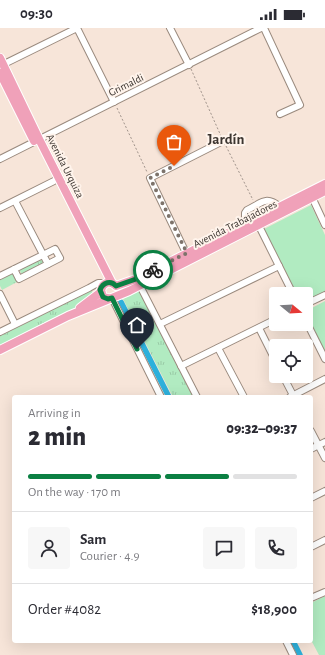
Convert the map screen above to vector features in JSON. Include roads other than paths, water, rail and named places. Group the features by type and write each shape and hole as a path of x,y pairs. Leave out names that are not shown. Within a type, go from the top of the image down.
{"main road":[{"name":"Avenida Urquiza","path":"1,62 37,140 109,284"},
{"name":"Avenida Urquiza","path":"0,73 37,140 54,181 109,284"},
{"name":"Avenida Trabajadores","path":"0,350 68,316 112,298 138,282 310,195 325,184"},
{"name":"Avenida Trabajadores","path":"188,257 245,224 256,222 280,207 310,195 325,191"},
{"name":"Avenida Trabajadores","path":"109,284 138,282"},
{"path":"109,284 117,291 112,298 103,297 101,287 109,284"},
{"name":"Avenida Trabajadores","path":"68,316 101,292"}],"street":[{"path":"1,62 77,28 114,102"},
{"path":"170,28 189,65"},
{"path":"262,28 300,105 280,114"},
{"name":"Grimaldi","path":"0,159 262,28"},
{"path":"188,257 150,178 223,141"},
{"path":"0,208 54,181"},
{"path":"310,195 325,225"},
{"path":"245,224 245,213 247,210 268,200 280,207"},
{"path":"15,201 48,264"},
{"path":"256,222 290,287"},
{"path":"0,276 14,269 55,249 60,258 19,279 14,269"},
{"path":"160,324 279,266"},
{"path":"138,282 196,395"},
{"name":"Avenida Trabajadores","path":"0,332 98,283 109,284"},
{"path":"89,288 96,288 101,292"},
{"path":"0,294 15,324"},
{"path":"313,301 325,295"},
{"path":"112,298 160,395"},
{"path":"181,366 269,323"},
{"path":"259,328 269,348"},
{"path":"311,331 325,359"},
{"path":"218,348 243,395"},
{"path":"294,395 325,379"},
{"path":"286,383 292,395"},
{"path":"313,435 325,458"},
{"path":"313,448 325,442"},
{"path":"313,497 325,491"},
{"path":"313,546 325,540"},
{"path":"313,597 325,592"},
{"path":"287,643 293,655"}],"waterway":[{"path":"121,302 168,395"},
{"path":"294,643 300,655"}],"district":[{"name":"Jardín","path":"226,139"}]}
